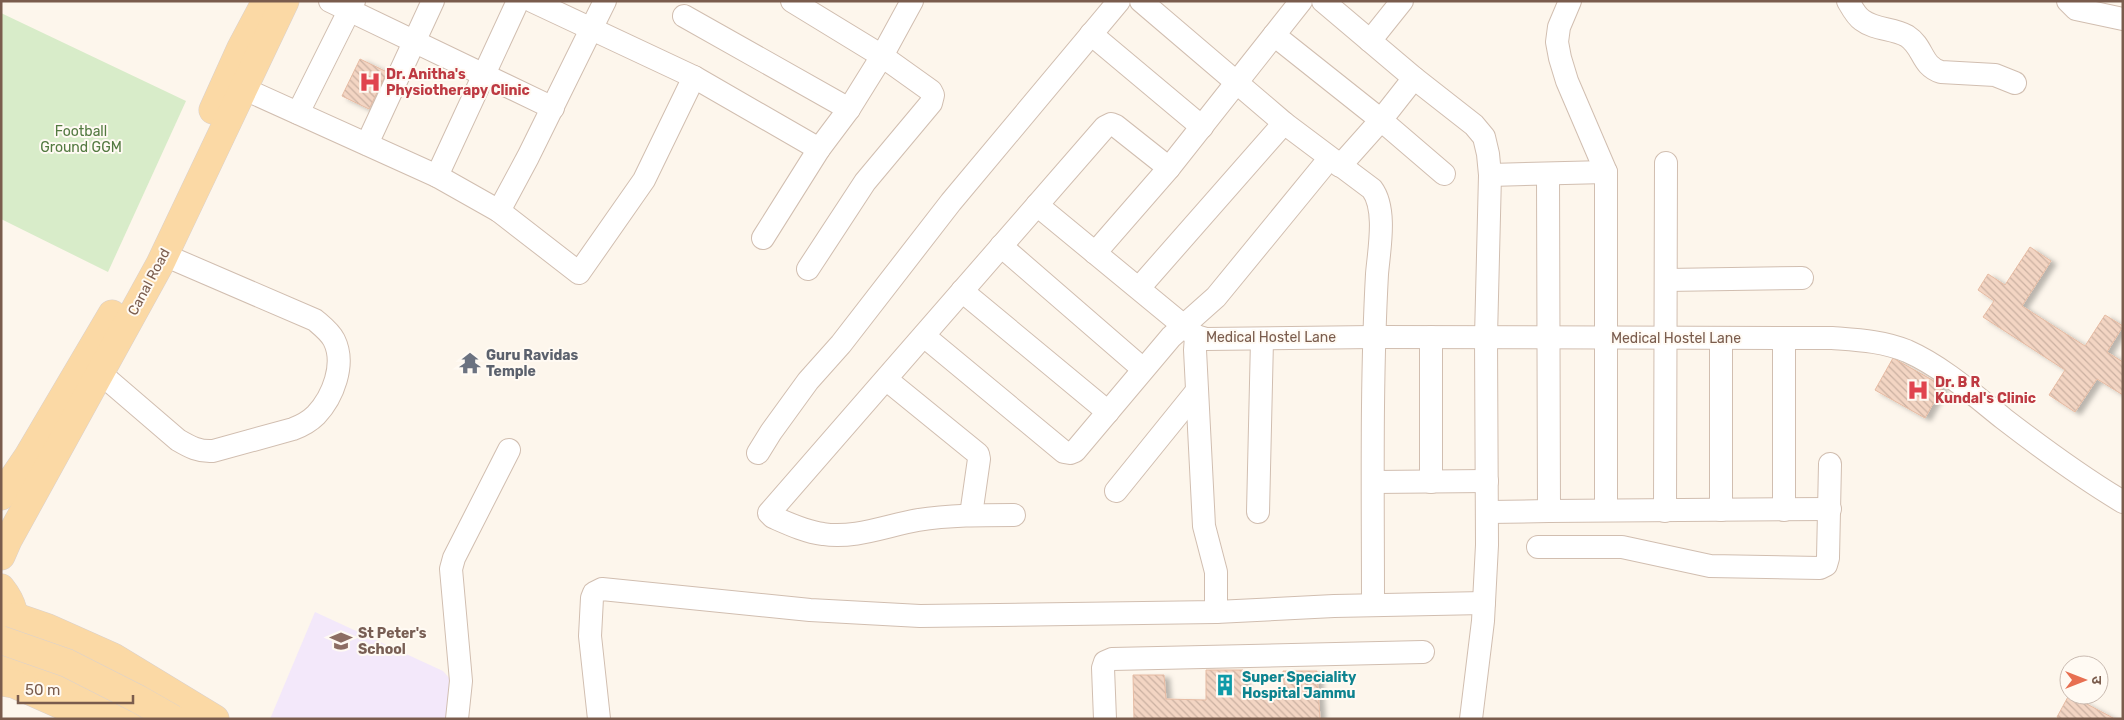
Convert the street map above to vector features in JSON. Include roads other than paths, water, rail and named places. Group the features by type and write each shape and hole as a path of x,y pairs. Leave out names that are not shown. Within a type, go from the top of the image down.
{"main road":[{"name":"Canal Road","path":"1,556 164,255 235,85 240,48 266,1"},
{"name":"Canal Road","path":"1,496 27,458 155,240 235,85 285,1"},
{"path":"1,588 9,598 16,617 14,637 6,655 1,661 62,683 136,719"},
{"path":"16,617 48,628 113,657 215,719"},
{"path":"1,640 67,663 173,719"},
{"path":"1,682 14,684 93,719"}],"street":[{"path":"367,144 414,40 434,1"},
{"path":"437,176 518,1"},
{"path":"532,1 694,77 820,149"},
{"path":"499,211 553,108 605,1"},
{"path":"792,1 882,56 931,91 933,98 865,182 808,269"},
{"path":"763,238 820,149 849,109 882,56 912,1"},
{"path":"758,454 771,432 808,381 841,344 951,202 1119,1"},
{"path":"1141,1 1284,123 1372,189 1378,197 1380,206 1374,337 1373,605"},
{"path":"1095,253 1169,168 1301,1"},
{"path":"1323,1 1414,78 1474,125 1484,137 1488,154 1490,176 1486,337 1488,512 1484,603 1471,719"},
{"path":"1370,41 1402,1"},
{"path":"1570,1 1559,27 1557,42 1560,58 1570,89 1606,172 1606,510"},
{"path":"1848,1 1862,20 1906,35 1915,43 1933,70 1994,75 2015,83"},
{"path":"2068,1 2076,9 2123,20"},
{"path":"298,113 344,4 553,108"},
{"path":"684,16 849,109"},
{"path":"1091,34 1202,127"},
{"path":"1274,35 1381,120 1444,174"},
{"path":"235,85 437,176 499,211 579,273 644,180 694,77"},
{"path":"924,336 1064,452 1070,453 1075,451 1172,336 1190,331 1216,297 1335,162 1381,120 1414,78"},
{"path":"1139,288 1284,123"},
{"path":"1014,515 919,520 846,534 825,534 806,530 770,515 772,509 887,380 962,291 1106,127 1110,124 1116,126 1169,168"},
{"path":"1665,510 1666,163"},
{"path":"1490,176 1606,172"},
{"path":"1548,174 1549,511"},
{"path":"1037,206 1190,331 1195,350 1205,533 1216,572 1216,612"},
{"path":"1001,246 1143,369"},
{"path":"100,373 178,440 202,452 213,451 293,429 316,415 327,399 335,384 338,361 337,349 333,339 315,320 164,255"},
{"path":"1666,280 1802,278"},
{"path":"962,291 1108,412"},
{"name":"Medical Hostel Lane","path":"1190,331 1219,340 1374,337 1832,338 1885,344 1908,352 1960,384 2057,460 2123,502"},
{"path":"1431,337 1431,482"},
{"path":"1784,338 1784,510"},
{"path":"1721,339 1721,510"},
{"path":"1258,512 1262,340"},
{"path":"887,380 978,454 972,516"},
{"path":"1116,491 1196,392"},
{"path":"457,719 461,681 452,569 454,558 509,450"},
{"path":"1538,547 1622,546 1710,566 1820,568 1828,562 1830,464"},
{"path":"1374,482 1487,481"},
{"path":"1488,512 1830,509"},
{"path":"599,719 590,636 592,598 594,593 602,589 810,610 892,616 1216,612 1373,605 1484,603"},
{"path":"1105,719 1103,668 1106,662 1112,659 1424,652"}],"place":[{"name":"Dr. Anitha's Physiotherapy Clinic","path":"370,82"},
{"name":"Guru Ravidas Temple","path":"470,363"},
{"name":"Dr. B R Kundal's Clinic","path":"1918,390"},
{"name":"St Peter's School","path":"341,641"},
{"name":"Super Speciality Hospital Jammu","path":"1225,685"}],"park label":[{"name":"Football Ground GGM","path":"81,140"}]}
